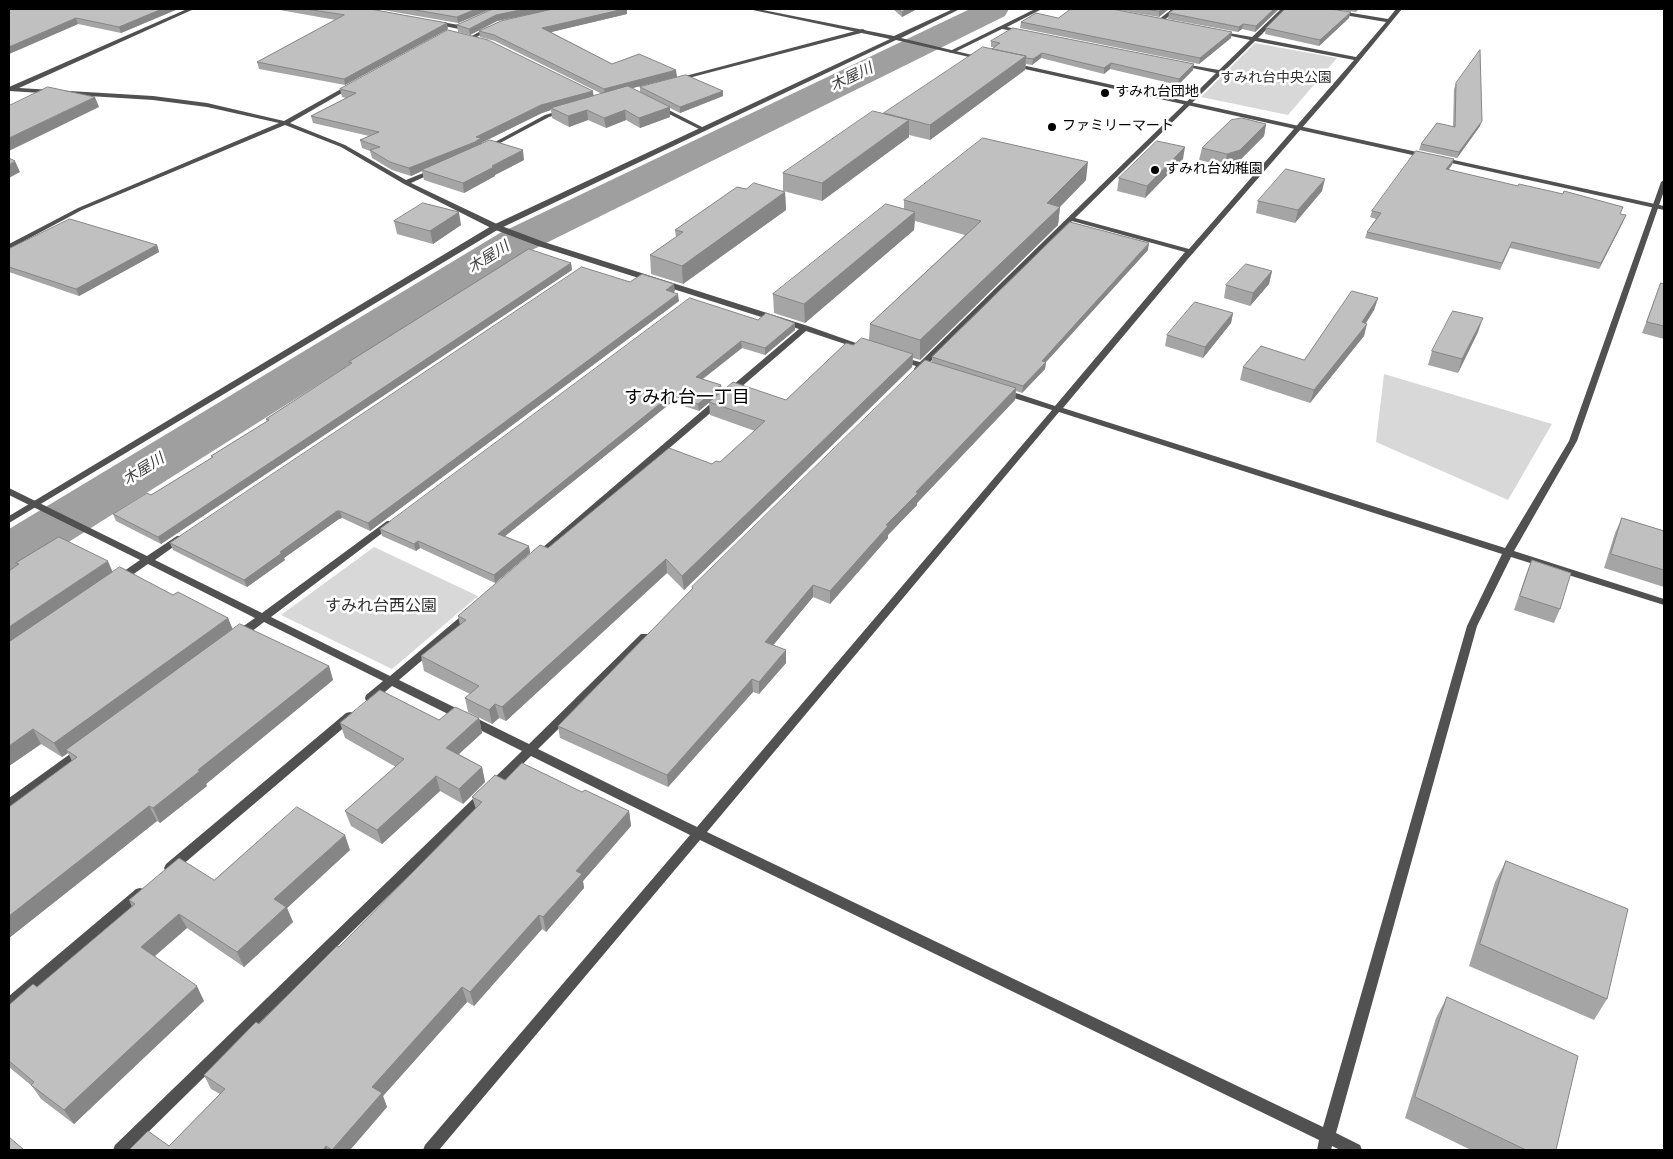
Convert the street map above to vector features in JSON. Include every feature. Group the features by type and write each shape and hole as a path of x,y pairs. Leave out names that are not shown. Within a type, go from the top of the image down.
{"street":[{"path":"9,90 191,9"},
{"path":"751,9 863,31 990,60"},
{"path":"9,520 496,227 956,9"},
{"path":"948,51 1039,9"},
{"path":"1160,21 1175,9"},
{"path":"907,379 1284,9"},
{"path":"1320,9 1389,21"},
{"path":"430,1150 699,834 1189,251 1298,128 1399,9"},
{"path":"1151,19 1170,23"},
{"path":"430,22 459,27"},
{"path":"449,33 467,23"},
{"path":"471,38 499,24"},
{"path":"1001,27 1029,33"},
{"path":"1207,30 1356,59"},
{"path":"670,81 863,31"},
{"path":"463,36 485,42"},
{"path":"1172,63 1220,72"},
{"path":"1008,64 1660,207"},
{"path":"9,247 80,209 285,123 360,81"},
{"path":"9,90 153,98 207,105 285,123 343,146 406,183 496,227 589,264 876,351"},
{"path":"654,104 703,130"},
{"path":"479,152 547,116 572,109"},
{"path":"406,183 442,168"},
{"path":"1326,1144 1472,626 1508,552 1573,441 1660,207 1664,182"},
{"path":"1071,219 1189,251"},
{"path":"526,565 805,328"},
{"path":"894,357 940,371"},
{"path":"994,388 1664,602"},
{"path":"9,491 1326,1144 1355,1150"},
{"path":"232,640 400,515"},
{"path":"107,587 189,532"},
{"path":"9,1004 481,604"},
{"path":"120,1150 651,631"},
{"path":"9,804 88,746"}],"green space":[{"name":"すみれ台中央公園","path":"1255,43 1337,58 1288,115 1201,97"},
{"path":"1384,374 1552,424 1508,500 1376,442"},
{"name":"すみれ台西公園","path":"374,547 478,596 392,669 281,615"}],"building":[{"path":"9,9 162,9 119,27 76,18 9,47"},
{"path":"306,9 370,9 447,23 344,79 257,62 344,15"},
{"path":"410,9 438,10 476,9 457,17"},
{"path":"493,9 525,9 496,15 469,29 457,25"},
{"path":"553,9 624,9 542,28 612,64 639,54 676,70 604,89 494,35 479,31 501,21"},
{"path":"1071,9 1112,9 1232,32 1200,58 1021,22 1036,13 1058,18"},
{"path":"1144,9 1163,9 1159,11"},
{"path":"1175,9 1274,9 1256,26 1243,24 1239,27 1169,13"},
{"path":"1285,9 1330,9 1351,12 1320,40 1266,28"},
{"path":"1013,28 1194,64 1179,79 1111,63 1104,68 1042,53 1033,59 992,49 1000,43 991,41"},
{"path":"448,30 488,40 593,91 541,105 476,137 481,138 475,142 409,168 390,162 370,150 380,147 360,140 379,132 311,116 356,93 340,89"},
{"path":"983,47 1026,56 930,125 884,113"},
{"path":"1480,50 1482,121 1459,152 1421,144 1437,123 1455,127 1456,83"},
{"path":"686,75 723,91 680,107 640,87"},
{"path":"628,86 670,107 639,118 625,110 604,118 587,110 568,116 551,108"},
{"path":"48,87 95,97 9,138 9,106"},
{"path":"873,111 909,120 822,183 783,173"},
{"path":"1242,118 1266,124 1240,150 1227,154 1202,148 1231,120"},
{"path":"983,138 1088,162 1047,203 1060,207 920,340 870,324 981,221 904,200"},
{"path":"490,140 523,150 463,183 422,170"},
{"path":"1157,141 1185,147 1147,186 1119,178"},
{"path":"1416,151 1454,159 1446,169 1518,186 1519,184 1563,194 1564,191 1623,207 1620,214 1626,215 1601,263 1512,242 1502,263 1367,232 1381,213 1372,211"},
{"path":"9,158 15,161 9,165"},
{"path":"1286,169 1325,179 1298,210 1258,201"},
{"path":"754,183 785,192 682,266 650,255 683,232 675,230 737,187 746,189"},
{"path":"423,203 459,212 430,231 394,221"},
{"path":"886,204 915,212 804,304 773,294"},
{"path":"70,219 157,245 76,289 9,267 9,249"},
{"path":"1070,222 1149,243 1042,361 1046,362 1023,386 932,357"},
{"path":"529,249 571,263 158,537 113,514 147,493 151,495 213,457 211,456 269,420 266,419 352,363 349,362"},
{"path":"1246,264 1272,271 1253,293 1226,285"},
{"path":"582,267 630,282 642,274 674,284 666,290 678,294 368,523 337,511 244,580 170,543"},
{"path":"1661,283 1664,284 1664,326 1647,322"},
{"path":"1352,291 1378,298 1362,322 1367,324 1314,390 1243,367 1261,346 1304,360"},
{"path":"690,298 758,320 766,313 795,323 765,348 741,341 696,377 721,385 698,404 671,395 498,534 529,546 494,575 418,541 414,544 380,529"},
{"path":"1195,302 1233,313 1205,347 1167,335"},
{"path":"1453,311 1483,318 1462,359 1432,351"},
{"path":"862,338 913,354 682,576 666,559 502,707 495,704 489,710 465,698 479,686 421,656 466,620 458,616 540,545 548,548 669,448 712,464 716,461 720,462 765,421 709,402 733,382 786,400 846,343 853,345"},
{"path":"925,360 1016,388 916,492 918,493 886,525 888,526 830,591 813,585 765,642 786,650 759,682 752,679 667,775 558,726 692,587"},
{"path":"1622,518 1664,531 1664,570 1611,554"},
{"path":"59,537 108,561 9,627 9,571 19,564 16,563"},
{"path":"1532,560 1571,573 1560,609 1520,596"},
{"path":"120,567 173,595 178,592 228,618 54,743 33,729 9,746 9,642"},
{"path":"240,624 329,666 153,808 149,806 9,916 9,807 77,757 66,750"},
{"path":"380,690 439,720 455,707 479,718 446,748 482,767 459,789 436,776 377,830 345,811 404,759 340,723"},
{"path":"522,763 582,792 585,790 629,811 576,871 582,874 543,917 539,915 470,992 462,987 372,1087 382,1093 332,1150 326,1146 323,1150 129,1150 148,1131 169,1146 225,1089 204,1075 256,1022 259,1024 337,946 339,947 482,802 472,797 495,775 505,780"},
{"path":"297,807 345,835 274,899 286,907 237,952 179,914 141,947 197,986 64,1110 31,1085 34,1082 9,1061 9,1005 33,984 37,987 135,904 129,900 179,858 214,880"},
{"path":"1506,861 1628,909 1607,999 1480,944"},
{"path":"1447,997 1578,1056 1556,1150 1526,1150 1415,1097"},
{"path":"9,1137 23,1149 9,1150"}],"waterway":[{"name":"木屋川","path":"9,554 515,242 994,9"}],"place":[{"name":"すみれ台団地","path":"1105,93"},
{"name":"ファミリーマート","path":"1052,127"},
{"name":"すみれ台幼稚園","path":"1155,170"}],"district":[{"name":"すみれ台一丁目","path":"687,399"}]}
